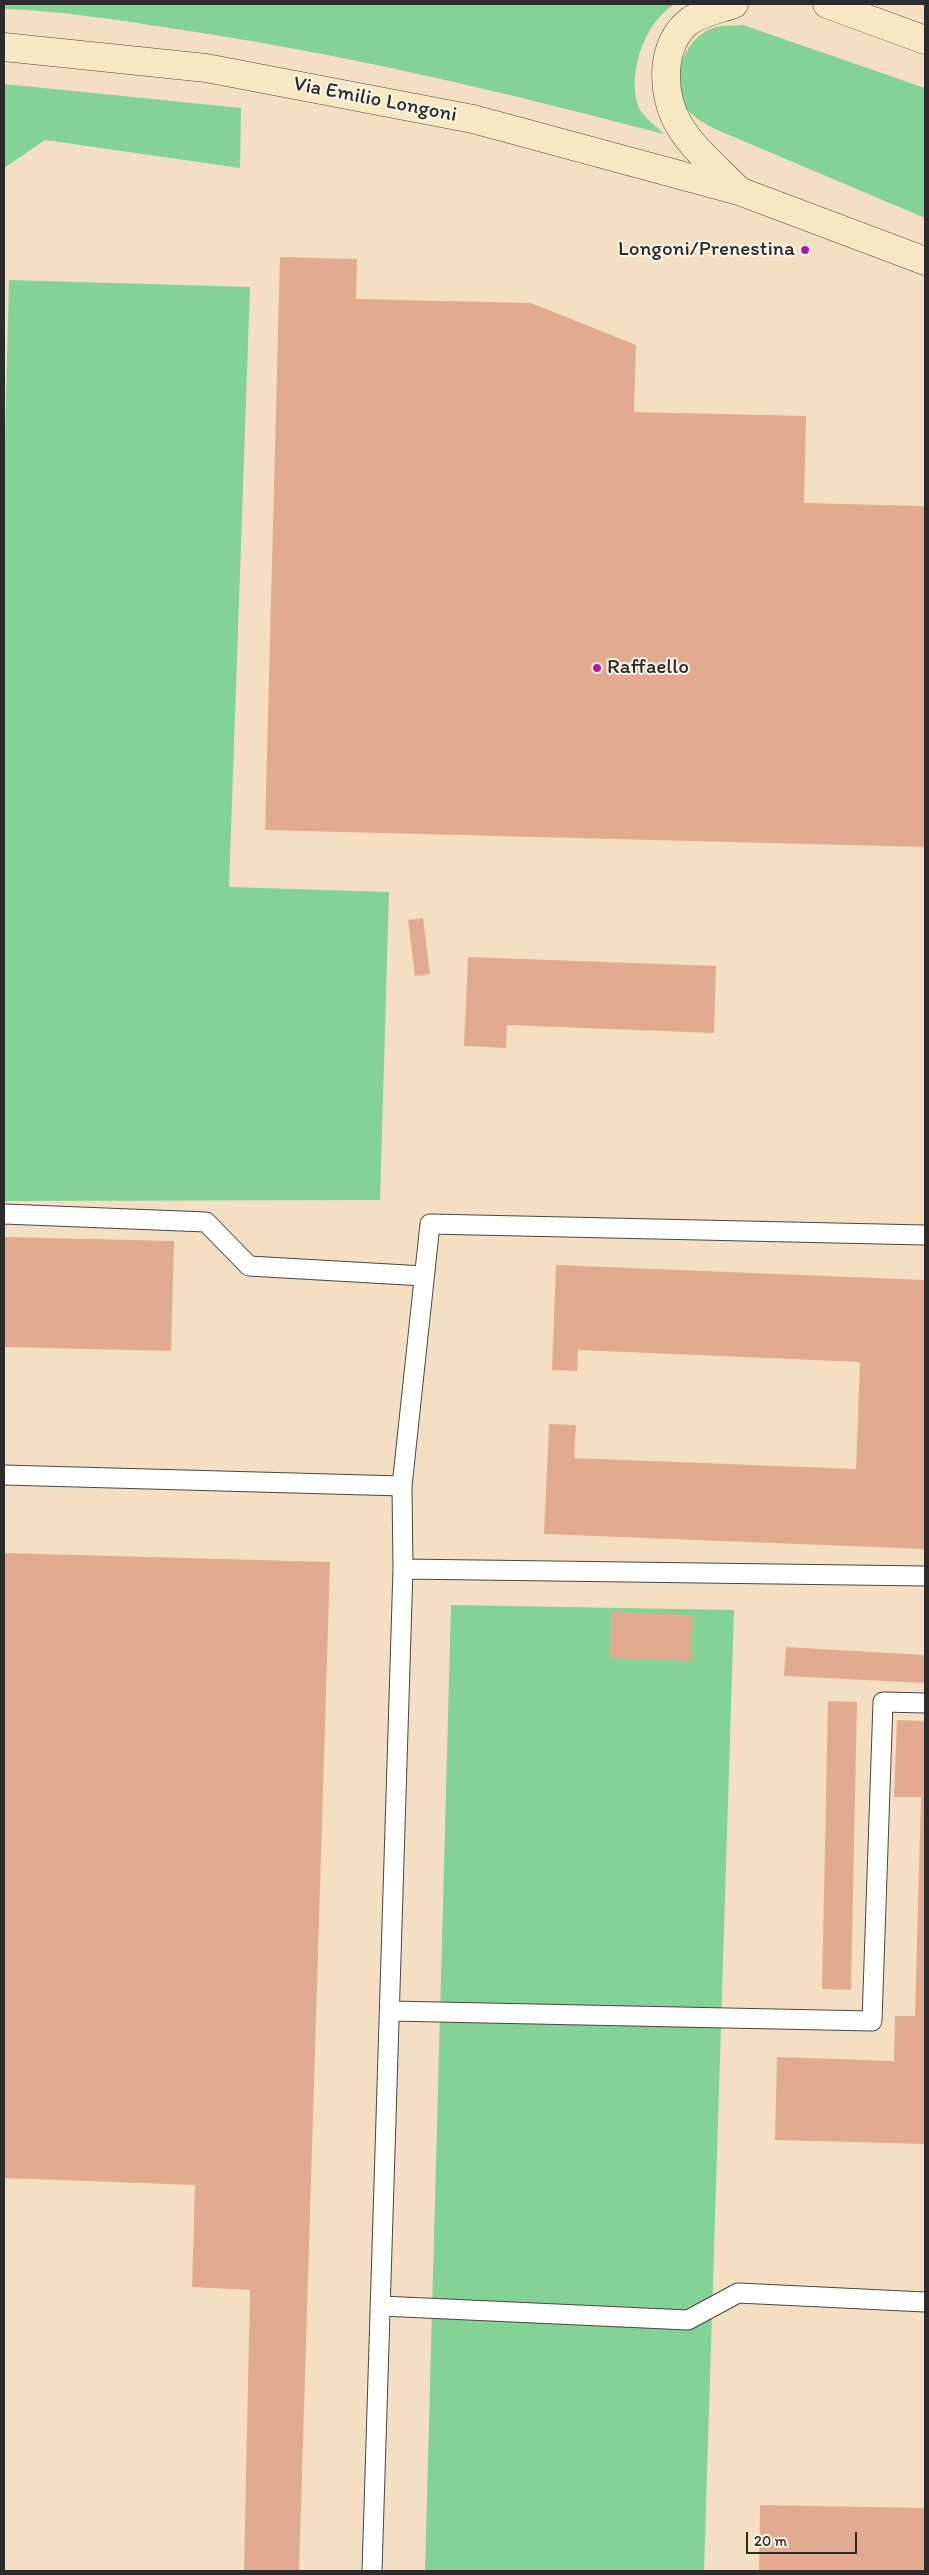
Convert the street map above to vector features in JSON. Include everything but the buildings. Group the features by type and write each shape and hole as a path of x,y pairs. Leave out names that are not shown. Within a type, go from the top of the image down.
{"street":[{"name":"Via Emilio Longoni","path":"734,4 699,16 681,30 668,55 666,79 668,95 679,124 739,191"},
{"path":"827,4 925,40"},
{"name":"Via Emilio Longoni","path":"4,47 206,68 454,115 604,153 739,191 925,261"}],"lane":[{"path":"4,1214 206,1222 249,1266 424,1276"},
{"path":"372,2571 403,1569 402,1486 430,1224 925,1235"},
{"path":"4,1476 402,1486"},
{"path":"403,1569 925,1576"},
{"path":"390,2011 872,2021 883,1702 925,1703"},
{"path":"381,2306 688,2320 738,2293 925,2302"}],"green space":[{"path":"4,4 675,4 664,12 647,35 641,49 635,79 635,93 640,110 664,134 543,103 360,62 238,39 112,19 4,9"},
{"path":"743,25 925,88 925,218 715,129 689,111 679,92 678,80 683,58 689,47 705,31 722,26"},
{"path":"4,84 241,108 240,168 45,140 4,168"},
{"path":"9,280 250,287 229,887 389,892 380,1200 4,1201 4,480"},
{"path":"451,1605 734,1610 704,2571 425,2571"}],"place":[{"name":"Longoni/Prenestina","path":"805,250"},
{"name":"Raffaello","path":"597,668"}]}
